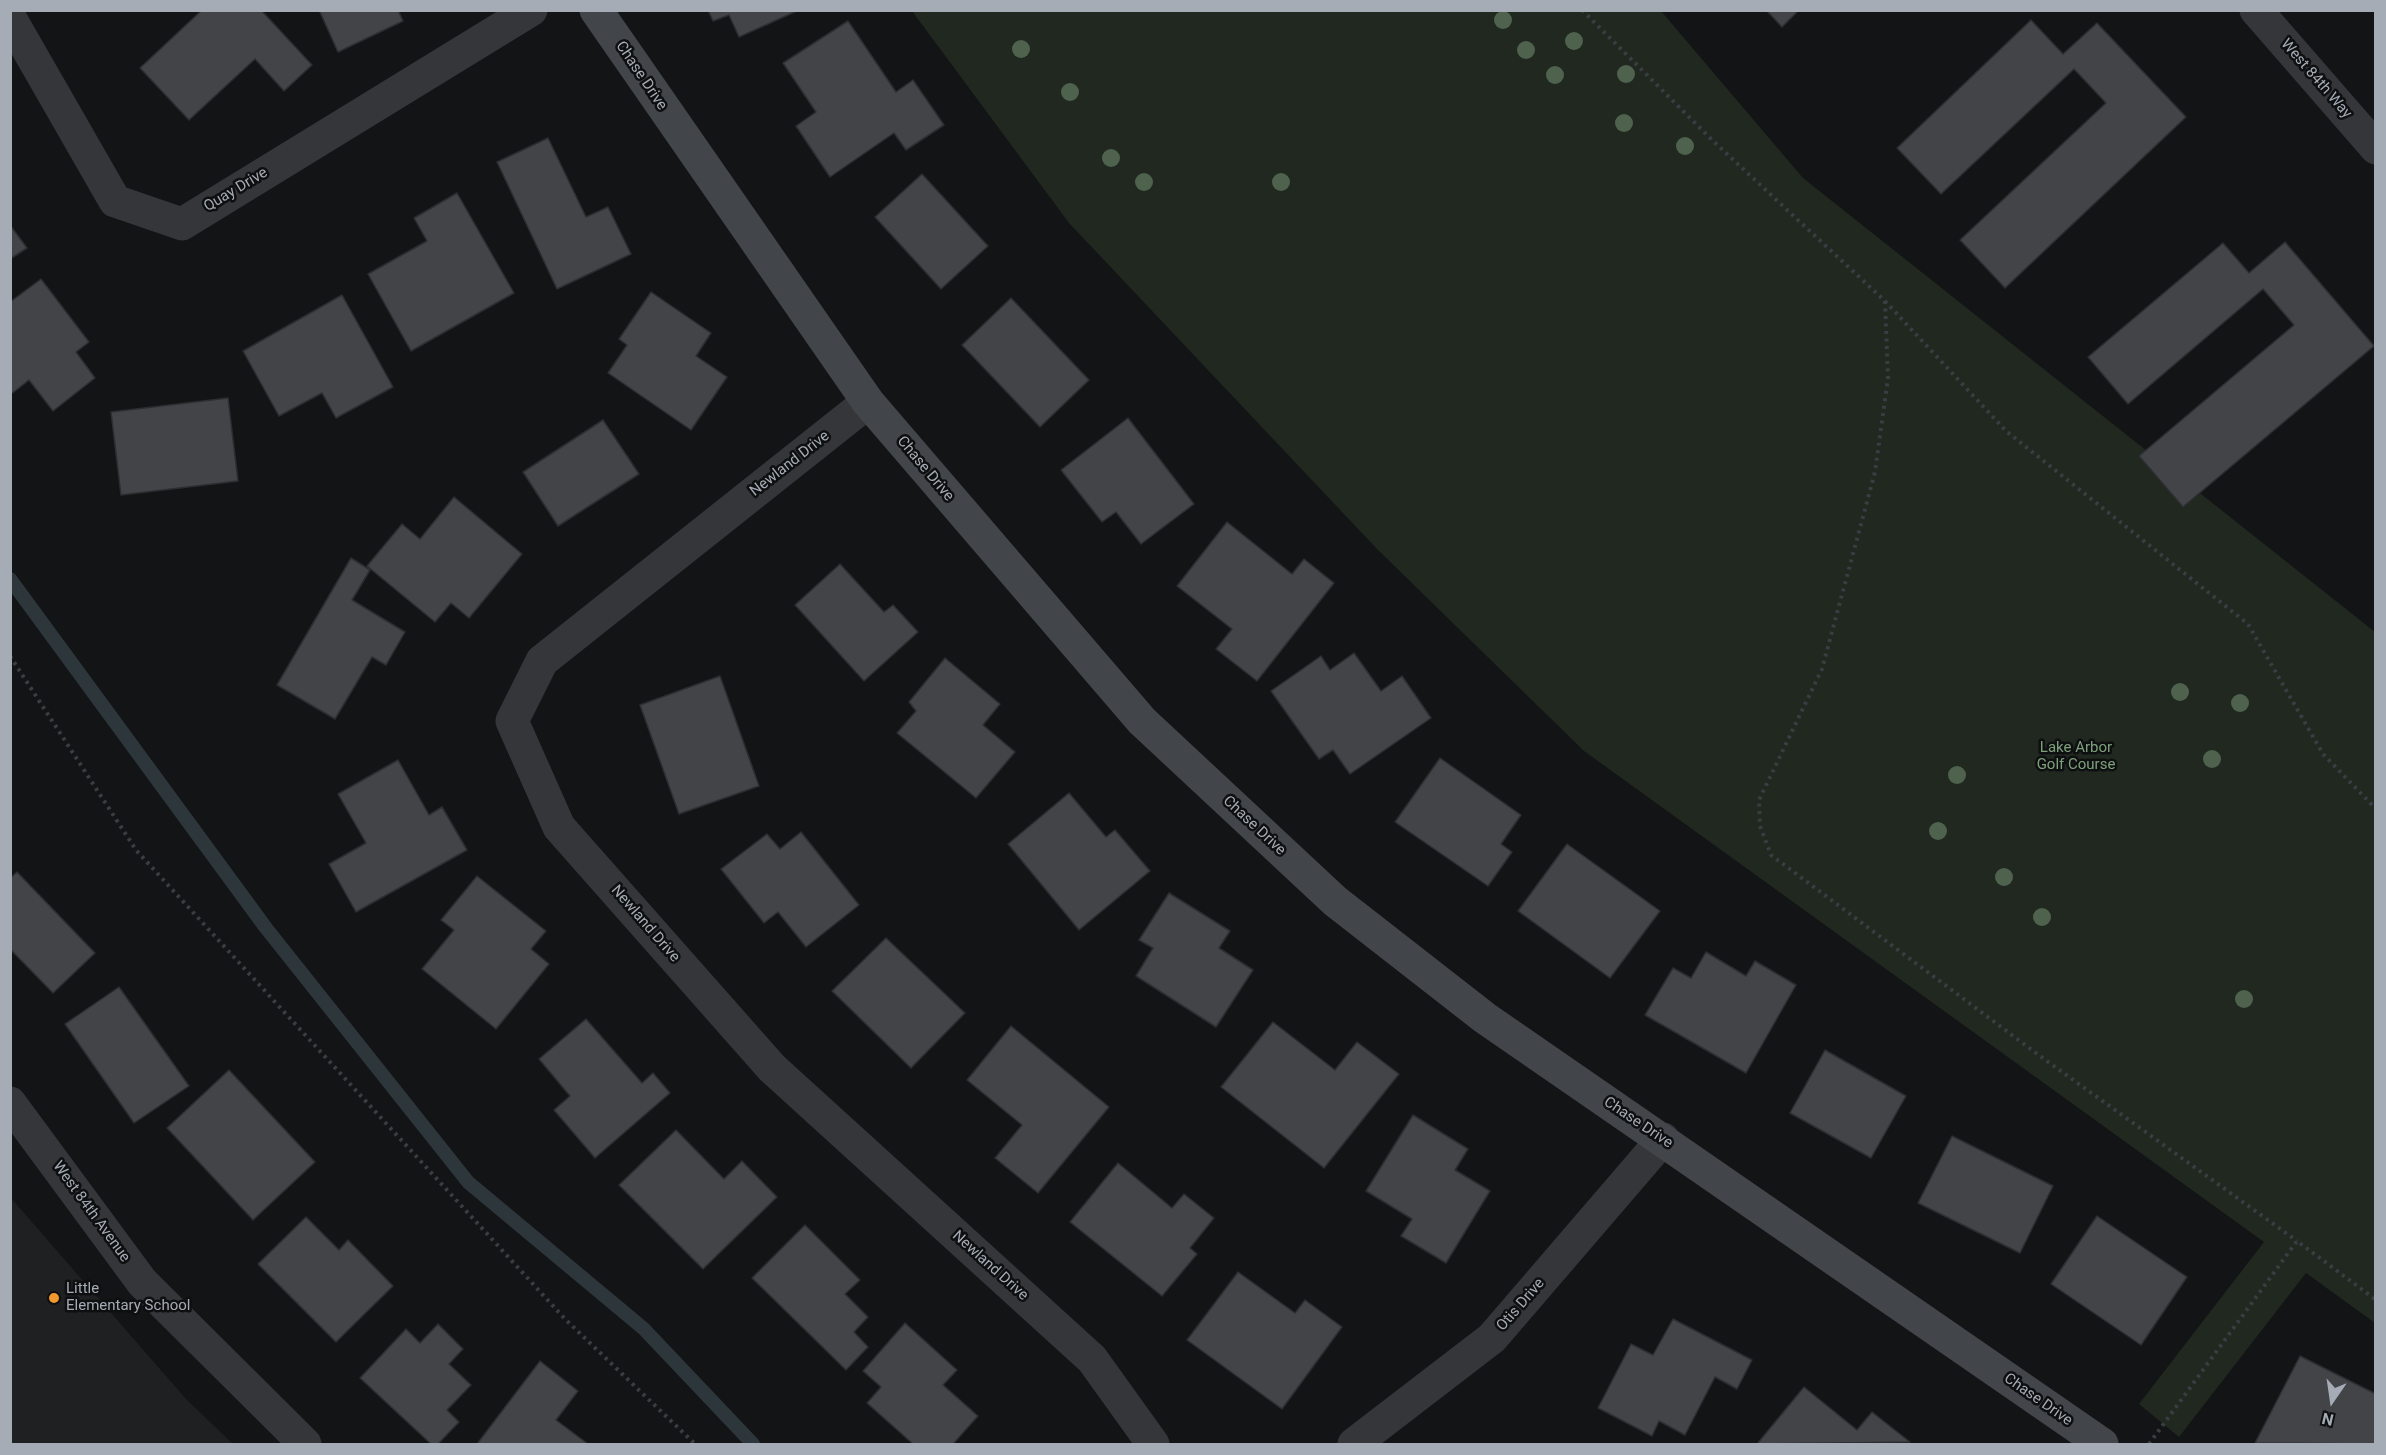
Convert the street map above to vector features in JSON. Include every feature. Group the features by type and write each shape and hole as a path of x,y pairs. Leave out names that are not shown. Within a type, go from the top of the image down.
{"street":[{"name":"Quay Drive","path":"10,18 114,201 182,224 531,10"},
{"name":"Chase Drive","path":"596,10 868,402 1142,721 1230,805 1335,901 1485,1018 2102,1444"},
{"name":"West 84th Way","path":"2256,10 2376,148"},
{"name":"Newland Drive","path":"868,402 542,661 512,721 559,827 772,1068 1092,1359 1153,1444"},
{"name":"West 84th Avenue","path":"10,1103 142,1282 305,1444"},
{"name":"Otis Drive","path":"1354,1444 1492,1338 1662,1139"}],"path":[{"path":"1582,10 1712,140 1885,301 2006,431 2248,624 2323,754 2376,809"},
{"path":"1885,301 1888,378 1875,472 1822,669 1759,800 1760,826 1771,855 2040,1056 2376,1300"},
{"path":"10,656 136,850 565,1319 695,1444"},
{"path":"2149,1444 2297,1241"}],"shaded area":[{"name":"Little Elementary School","path":"11,1198 186,1399 233,1444 11,1444"}],"green space":[{"name":"Lake Arbor Golf Course","path":"912,11 1661,11 1803,178 2375,632 2375,1323 2306,1273 2179,1437 2139,1404 2264,1242 1584,751 1377,549 1069,223"}],"building":[{"path":"202,10 261,10 312,65 284,91 255,59 189,120 140,68"},
{"path":"319,10 398,10 403,21 338,52"},
{"path":"708,10 799,10 739,37 729,15 713,21"},
{"path":"1766,10 1799,10 1782,27"},
{"path":"2031,20 2063,54 2097,23 2186,117 2005,288 1960,240 2106,103 2074,69 1941,194 1897,148"},
{"path":"848,21 896,92 913,80 944,125 906,150 894,133 830,177 796,126 816,112 783,63"},
{"path":"548,138 586,217 608,207 631,254 557,289 497,162"},
{"path":"922,174 988,246 941,289 875,217"},
{"path":"457,193 514,293 411,351 368,274 427,241 414,218"},
{"path":"10,225 27,248 10,259"},
{"path":"2285,242 2374,346 2183,507 2139,456 2294,325 2263,289 2128,404 2088,357 2223,243 2249,273"},
{"path":"41,279 89,342 76,352 95,378 53,411 29,380 10,395 10,302"},
{"path":"651,292 711,333 696,356 727,377 691,430 608,373 627,345 619,339"},
{"path":"342,295 393,387 336,418 322,393 279,416 243,351"},
{"path":"1011,298 1089,380 1040,427 962,345"},
{"path":"228,398 238,481 121,495 111,412"},
{"path":"1128,418 1194,504 1141,544 1116,512 1102,522 1061,470"},
{"path":"603,420 639,474 558,526 523,472"},
{"path":"454,497 522,554 469,618 451,603 435,622 367,566 402,524 420,539"},
{"path":"1227,522 1292,574 1304,559 1334,583 1257,681 1216,649 1232,629 1177,586"},
{"path":"351,558 370,570 352,600 405,632 386,665 372,657 335,719 277,685"},
{"path":"840,564 884,612 893,605 918,632 864,681 795,605"},
{"path":"1354,653 1381,691 1402,676 1431,718 1350,774 1333,750 1319,759 1271,691 1321,656 1330,670"},
{"path":"945,658 1000,704 983,725 1015,752 976,798 897,733 916,711 909,702"},
{"path":"720,676 759,786 679,814 640,705"},
{"path":"1440,758 1521,815 1501,844 1512,852 1488,886 1395,822"},
{"path":"398,760 429,815 442,807 467,850 356,912 329,864 366,843 338,794"},
{"path":"1069,793 1106,837 1115,830 1150,871 1079,930 1008,844"},
{"path":"801,832 859,905 806,947 778,912 764,923 721,869 767,834 780,849"},
{"path":"1567,844 1660,911 1610,978 1518,911"},
{"path":"17,872 95,953 53,993 10,949 10,878"},
{"path":"477,876 546,931 531,949 549,964 496,1029 422,969 454,930 441,920"},
{"path":"1169,893 1230,931 1219,948 1253,970 1216,1027 1136,976 1153,948 1139,940"},
{"path":"886,938 965,1013 911,1068 832,991"},
{"path":"1706,952 1746,976 1755,961 1796,985 1746,1073 1645,1015 1673,968 1691,978"},
{"path":"119,987 189,1086 134,1123 65,1024"},
{"path":"586,1019 642,1083 653,1073 670,1093 595,1158 554,1110 570,1096 539,1059"},
{"path":"1273,1022 1335,1070 1357,1042 1399,1074 1324,1168 1221,1087"},
{"path":"1011,1026 1109,1107 1038,1193 995,1158 1022,1125 967,1080"},
{"path":"1825,1050 1906,1096 1871,1158 1790,1113"},
{"path":"229,1070 315,1162 253,1220 167,1128"},
{"path":"1413,1115 1468,1149 1455,1170 1490,1191 1446,1263 1401,1236 1412,1219 1366,1191"},
{"path":"676,1130 724,1179 742,1161 777,1197 703,1269 619,1185"},
{"path":"1952,1136 2053,1186 2020,1253 1918,1203"},
{"path":"1118,1163 1172,1208 1184,1194 1214,1218 1190,1248 1197,1254 1162,1296 1070,1222"},
{"path":"2097,1216 2187,1277 2141,1345 2051,1284"},
{"path":"306,1217 339,1250 348,1240 393,1286 336,1342 258,1264"},
{"path":"805,1225 860,1280 845,1294 868,1317 854,1332 868,1347 846,1370 752,1278"},
{"path":"1238,1272 1295,1313 1305,1300 1342,1327 1282,1409 1187,1340"},
{"path":"1673,1319 1752,1360 1737,1389 1715,1377 1685,1435 1659,1421 1652,1436 1598,1408 1631,1344 1653,1355"},
{"path":"905,1323 957,1370 943,1385 978,1416 953,1444 913,1444 867,1403 881,1387 863,1371"},
{"path":"438,1324 463,1349 449,1364 471,1385 447,1410 459,1422 438,1444 431,1444 360,1378 406,1329 420,1343"},
{"path":"2300,1356 2376,1394 2376,1444 2255,1443"},
{"path":"540,1361 578,1391 556,1420 588,1444 477,1444"},
{"path":"1804,1387 1857,1430 1872,1412 1910,1442 1757,1444"}],"waterway":[{"path":"10,579 266,928 468,1182 643,1328 753,1444"}],"place":[{"name":"Little Elementary School","path":"54,1298"}]}
